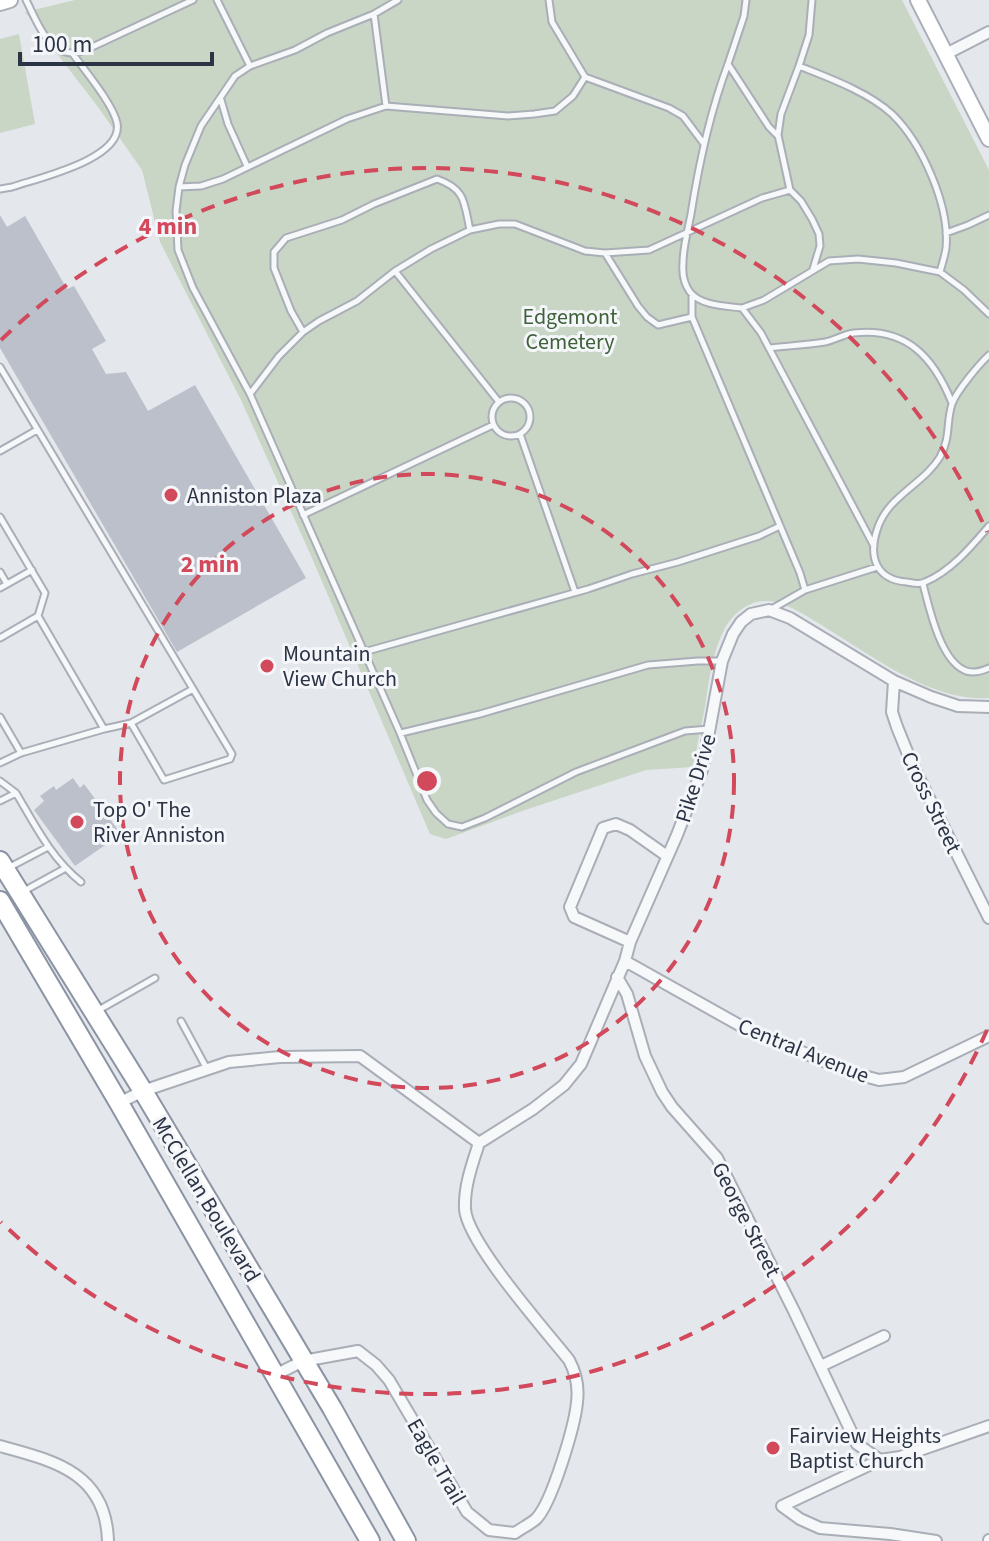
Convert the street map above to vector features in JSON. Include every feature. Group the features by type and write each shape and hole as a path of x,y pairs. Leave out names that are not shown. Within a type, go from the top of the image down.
{"highway":[{"name":"McClellan Boulevard","path":"3,865 143,1091 332,1408 406,1541"},
{"name":"McClellan Boulevard","path":"0,901 370,1541"},
{"path":"376,1486 416,1541"}],"main road":[{"path":"0,3 10,0"},
{"path":"918,0 989,139"}],"street":[{"path":"946,54 989,32"},
{"path":"769,610 790,618 894,681 958,706 989,707"},
{"name":"Pike Drive","path":"479,1143 564,1085 581,1064 702,770 722,661 733,634 751,614 769,610"},
{"name":"Cross Street","path":"894,681 892,712 897,727 912,764 989,918"},
{"path":"630,942 574,917 570,907 603,828 616,824 630,830 667,856"},
{"name":"Central Avenue","path":"625,961 748,1030 853,1073 879,1080 904,1077 989,1036"},
{"name":"George Street","path":"617,977 627,994 645,1056 662,1092 717,1158 857,1444 880,1460"},
{"path":"119,1103 143,1091 229,1062 280,1057 360,1056 479,1143"},
{"name":"Eagle Trail","path":"275,1375 303,1361 358,1351 389,1380 467,1512 489,1530 515,1533 537,1518 550,1494 568,1443 577,1401 576,1373 472,1231 465,1211 467,1180 479,1143"},
{"path":"821,1366 884,1336"},
{"path":"936,1541 820,1528 782,1506 880,1460 900,1457 989,1426"},
{"path":"0,1446 45,1458 71,1470 93,1490 103,1508 108,1541"}],"lane":[{"path":"26,0 42,32 57,49 73,54 193,0"},
{"path":"217,0 250,66"},
{"path":"398,0 295,50 250,66 235,76 201,126 179,187 176,211 178,250 193,288 250,394 427,800 448,824 462,827 588,767 685,731 710,729"},
{"path":"549,0 552,22 585,77 669,108 683,116 704,144"},
{"path":"746,0 744,16 704,144 682,265 684,282 692,296 692,317 805,590"},
{"path":"812,0 809,35 781,114 778,135 790,190 812,219 819,234 820,246 813,269"},
{"path":"374,14 386,106"},
{"path":"0,189 91,160 113,143 118,127 114,112 73,54"},
{"path":"728,64 769,127 778,135"},
{"path":"799,66 873,100 892,114 922,153 945,220 946,249 940,272"},
{"path":"179,187 201,186 223,179 347,119 386,106 508,116 555,111 573,96 585,77"},
{"path":"221,99 228,124 247,166"},
{"path":"303,332 274,268 274,252 286,238 342,220 437,179 453,185 462,197 470,230"},
{"path":"250,394 279,356 303,332 357,301 395,271 431,249 470,230 515,224 585,251 649,250 762,198 790,190"},
{"path":"946,233 989,215"},
{"path":"605,253 647,317 658,325 692,317"},
{"path":"692,296 711,304 742,308 764,300 829,261 858,259 940,272 989,314"},
{"path":"395,271 499,402"},
{"path":"742,308 761,333 874,546"},
{"path":"769,348 828,341 852,333 887,335 903,340 920,352 935,368 952,403"},
{"path":"989,355 952,403 949,437 940,456 932,468 892,503 877,528 874,546 877,567 883,575 898,582 923,584 957,561 989,526"},
{"path":"0,367 232,754 230,759 164,780 131,723"},
{"path":"517,399 526,406 528,424 520,434 508,436 493,425 492,413 499,402 517,399"},
{"path":"303,515 493,425"},
{"path":"0,451 37,430"},
{"path":"520,434 575,592"},
{"path":"0,517 45,593 38,616 0,638"},
{"path":"364,652 678,562 759,536 780,526"},
{"path":"769,610 805,590 877,567"},
{"path":"0,588 32,570"},
{"path":"0,572 7,584"},
{"path":"923,584 933,623 951,658 964,671 978,672 989,668"},
{"path":"38,616 104,729"},
{"path":"400,733 480,714 648,665 722,661"},
{"path":"0,763 21,753 131,723 193,689"},
{"path":"0,717 21,753"},
{"path":"0,781 16,793 64,869 81,882"},
{"path":"0,801 16,793"},
{"path":"3,865 48,847"},
{"path":"20,893 64,869"},
{"path":"94,1012 155,978"},
{"path":"181,1021 207,1069"}],"green space":[{"name":"Edgemont Cemetery","path":"75,0 902,0 989,170 989,698 946,693 924,685 796,610 774,602 760,601 742,609 720,639 693,767 646,770 446,839 430,834 241,400 160,242 142,170 25,12"},
{"path":"19,34 35,124 0,133 0,39"}],"building":[{"name":"Anniston Plaza","path":"0,215 7,227 25,216 67,289 74,286 106,341 92,349 106,374 126,372 148,411 195,385 306,578 177,652 0,348"},
{"name":"Top O' The River Anniston","path":"73,778 80,788 84,784 121,834 75,866 34,810 44,801 40,796"}],"place":[{"name":"Anniston Plaza","path":"171,495"},
{"name":"Mountain View Church","path":"267,666"},
{"name":"Top O' The River Anniston","path":"77,822"},
{"name":"Fairview Heights Baptist Church","path":"773,1448"}]}
